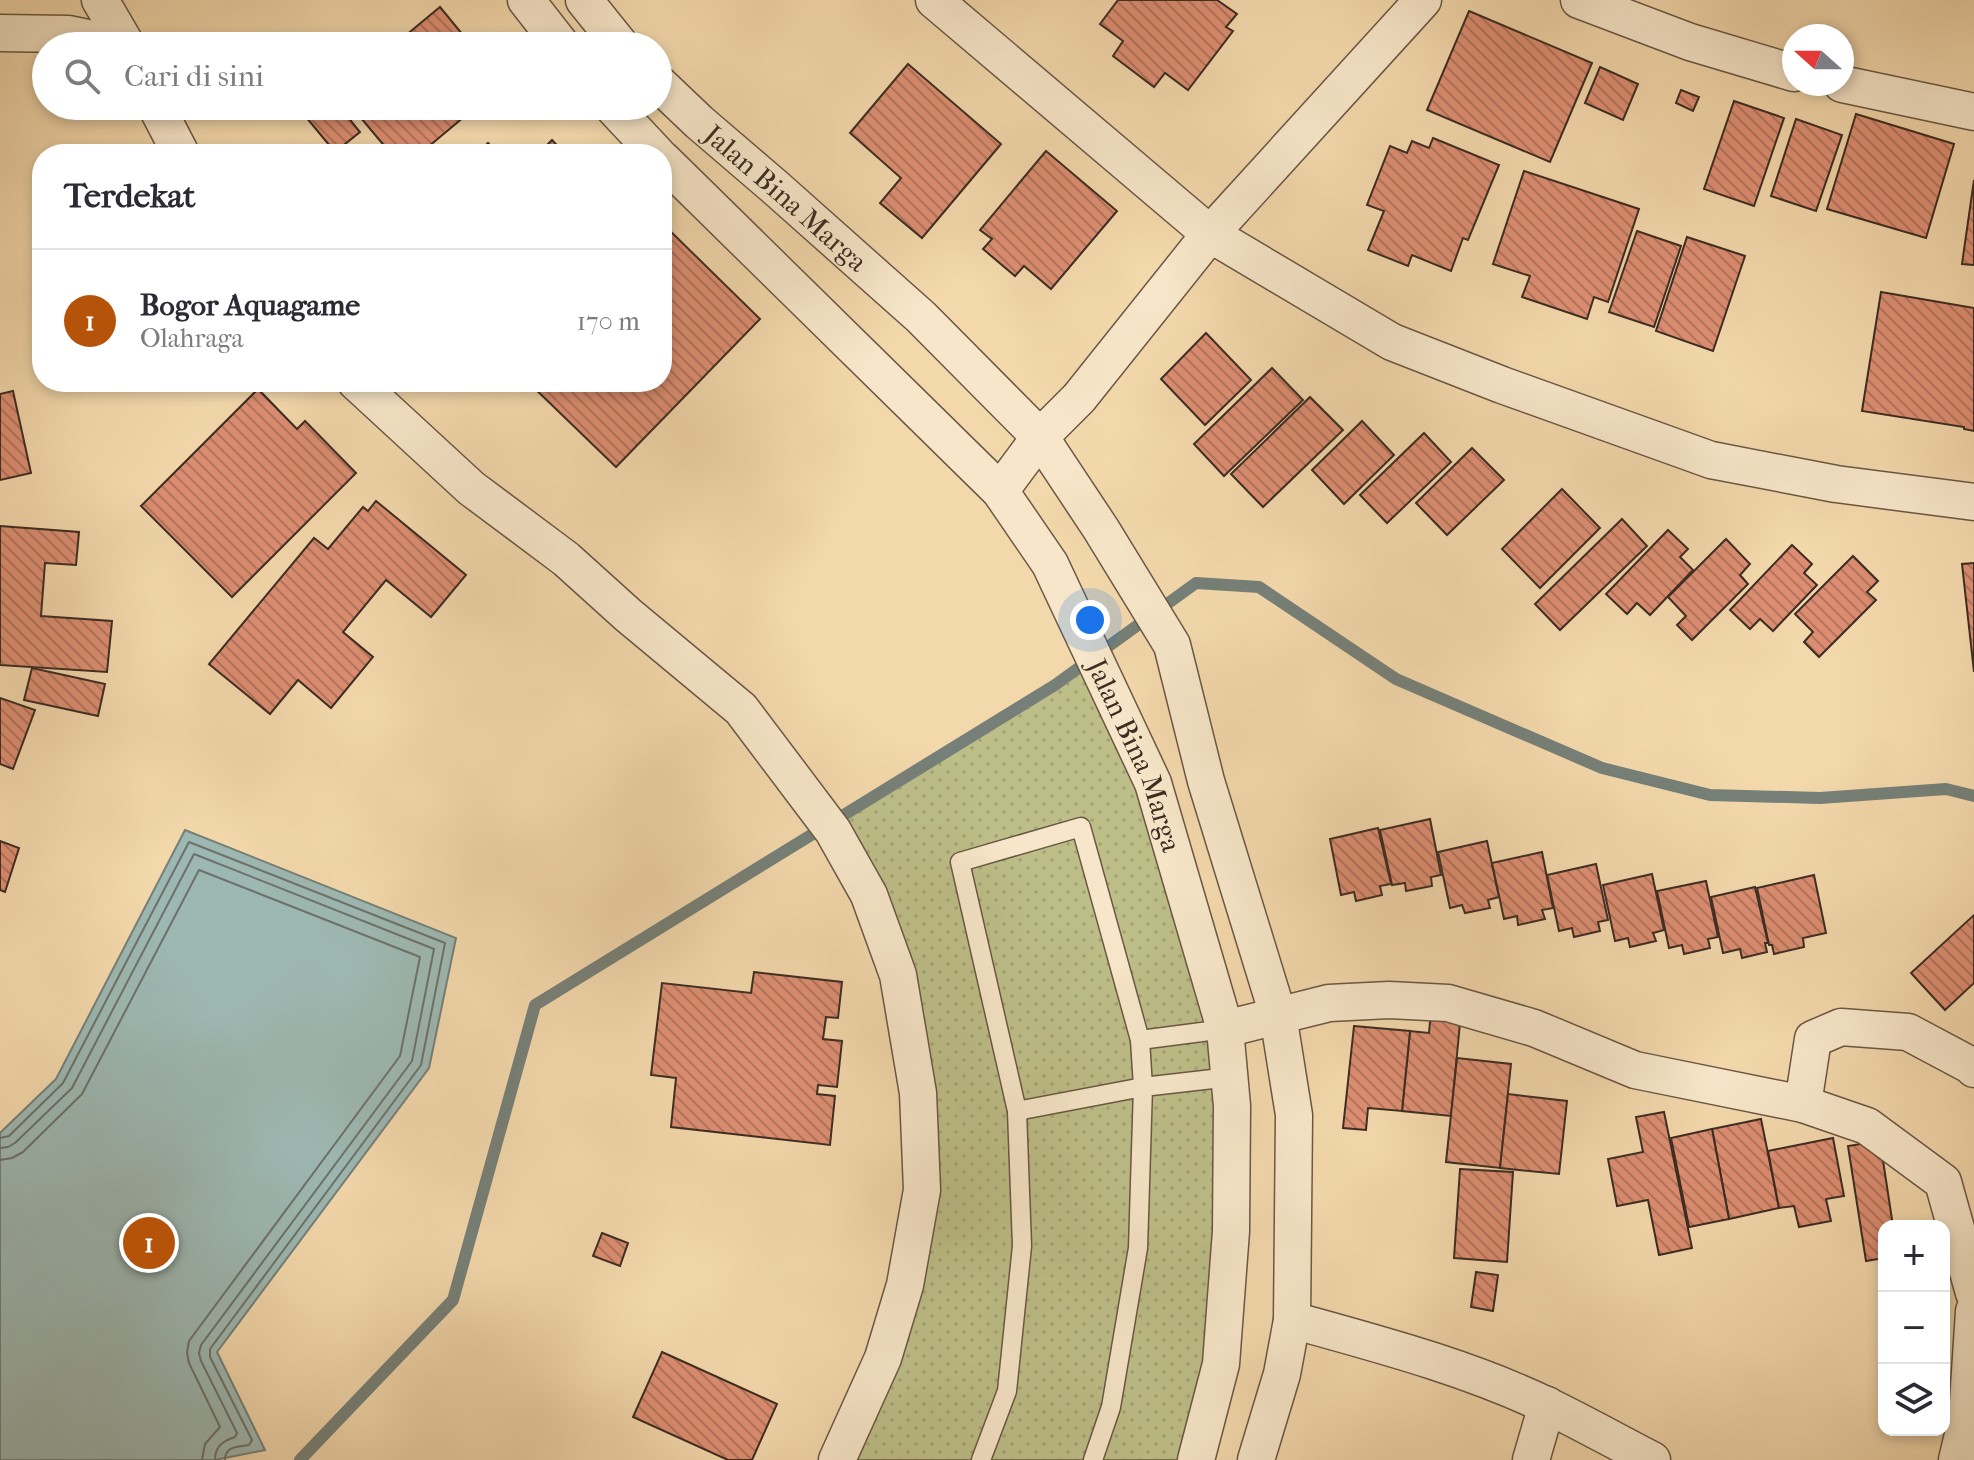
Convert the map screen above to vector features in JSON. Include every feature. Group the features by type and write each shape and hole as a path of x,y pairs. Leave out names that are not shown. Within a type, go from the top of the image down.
{"street":[{"path":"100,0 118,32"},
{"path":"526,0 551,32"},
{"path":"584,0 610,32"},
{"path":"934,0 1210,234 1392,342 1711,460 1836,484 1974,502"},
{"path":"1000,491 1040,437 1079,398 1210,234 1423,0"},
{"path":"1579,0 1690,42 1782,69"},
{"path":"0,33 32,33"},
{"path":"1854,87 1974,112"},
{"name":"Jalan Bina Marga","path":"672,96 921,317 1040,437 1172,645 1206,781 1278,1015 1294,1115 1292,1320 1282,1374 1256,1460"},
{"path":"163,120 176,144"},
{"name":"Jalan Bina Marga","path":"625,120 648,144"},
{"name":"Jalan Bina Marga","path":"672,169 1000,491 1050,564 1153,783 1225,1029 1232,1106 1231,1231 1221,1364 1196,1460"},
{"path":"367,392 471,488 566,559 741,709 833,831 869,895 898,975 918,1093 922,1190 905,1285 883,1358 837,1460"},
{"path":"1225,1029 1329,1003 1389,1000 1448,1003 1534,1028 1635,1070 1803,1104 1867,1126 1943,1182 1974,1293"},
{"path":"1803,1104 1813,1039 1841,1027 1908,1032 1974,1069"},
{"path":"1957,1460 1967,1418 1974,1311"},
{"path":"1292,1320 1492,1383 1547,1405 1652,1460"},
{"path":"1531,1460 1547,1405"}],"lane":[{"path":"981,1460 1007,1391 1022,1246 1017,1111 960,862 1081,827 1140,1040 1143,1087 1138,1248 1111,1407 1093,1460"},
{"path":"1140,1040 1225,1029"},
{"path":"1017,1111 1143,1087 1230,1077"}],"green space":[{"path":"1089,660 1153,783 1230,1077 1196,1460 837,1460 922,1190 898,975 827,824"}],"water":[{"path":"185,830 456,938 429,1068 217,1352 265,1450 215,1460 0,1460 0,1133 56,1079"}],"building":[{"path":"1118,0 1217,0 1237,14 1226,27 1233,31 1188,90 1165,73 1154,87 1113,56 1123,41 1100,24"},
{"path":"440,7 461,32 410,32"},
{"path":"1469,11 1592,63 1550,162 1427,110"},
{"path":"908,64 1001,144 922,238 880,203 901,178 850,133"},
{"path":"1600,67 1638,84 1623,120 1585,103"},
{"path":"1681,90 1699,97 1693,111 1676,103"},
{"path":"1734,101 1784,118 1754,206 1704,189"},
{"path":"1856,114 1954,144 1926,238 1827,209"},
{"path":"1796,119 1842,135 1816,211 1771,196"},
{"path":"308,120 350,120 360,132 345,144 328,144"},
{"path":"363,120 460,120 432,144 383,144"},
{"path":"1433,138 1499,165 1468,240 1463,238 1451,271 1412,255 1408,266 1368,250 1384,211 1367,205 1390,146 1407,153 1412,141 1429,148"},
{"path":"1046,151 1117,211 1051,289 1024,266 1015,276 983,249 992,239 980,230"},
{"path":"1524,171 1639,209 1608,302 1594,297 1587,319 1522,297 1530,276 1493,264"},
{"path":"1974,180 1974,265 1962,264"},
{"path":"1637,231 1681,246 1654,327 1609,312"},
{"path":"672,233 760,319 616,467 538,392 672,392"},
{"path":"1687,237 1745,256 1713,351 1656,331"},
{"path":"1881,292 1974,308 1974,431 1862,411"},
{"path":"1206,333 1251,380 1205,425 1161,379"},
{"path":"1272,368 1303,400 1224,476 1194,444"},
{"path":"13,391 31,473 0,480 0,394"},
{"path":"255,392 261,392 297,429 305,421 356,473 232,597 141,506"},
{"path":"1310,397 1343,430 1263,507 1231,474"},
{"path":"1362,421 1394,455 1344,504 1312,470"},
{"path":"1424,433 1451,462 1387,523 1360,495"},
{"path":"1472,448 1504,480 1447,535 1416,503"},
{"path":"1562,489 1600,528 1540,588 1502,549"},
{"path":"376,501 466,575 431,617 386,580 343,632 373,657 331,708 298,680 270,714 209,664 314,538 328,549 363,507 368,511"},
{"path":"1622,519 1647,546 1560,630 1535,604"},
{"path":"0,526 79,532 76,565 45,563 41,616 112,621 107,672 0,665"},
{"path":"1668,530 1688,549 1680,557 1693,570 1650,615 1637,603 1627,614 1606,594"},
{"path":"1726,539 1750,564 1740,575 1748,584 1692,640 1677,625 1686,616 1668,597"},
{"path":"1792,545 1812,564 1804,573 1817,585 1773,631 1760,619 1750,629 1730,610"},
{"path":"1853,556 1878,581 1867,592 1876,600 1819,657 1804,642 1813,632 1795,614"},
{"path":"1974,563 1974,672 1962,564"},
{"path":"32,668 105,684 98,716 24,700"},
{"path":"0,698 35,710 13,769 0,764"},
{"path":"1430,819 1441,875 1431,877 1432,886 1406,891 1405,883 1392,885 1380,830"},
{"path":"1378,828 1391,884 1380,886 1382,895 1356,901 1354,892 1341,895 1330,839"},
{"path":"0,841 19,848 5,892 0,890"},
{"path":"1487,841 1499,897 1488,900 1490,908 1465,913 1462,905 1450,908 1438,852"},
{"path":"1542,852 1553,908 1542,910 1545,919 1518,925 1517,916 1504,919 1492,863"},
{"path":"1596,864 1608,920 1598,922 1600,931 1574,937 1572,928 1559,931 1547,875"},
{"path":"1652,874 1664,930 1653,933 1656,941 1630,947 1628,938 1615,941 1603,885"},
{"path":"1814,875 1826,933 1803,938 1804,947 1774,954 1772,945 1769,945 1757,888"},
{"path":"1706,881 1718,937 1708,939 1710,948 1684,954 1682,945 1669,948 1657,891"},
{"path":"1755,887 1768,943 1765,943 1767,952 1742,958 1740,949 1723,953 1711,897"},
{"path":"1974,915 1974,983 1945,1010 1911,973"},
{"path":"754,972 842,982 838,1018 826,1017 823,1039 842,1041 837,1087 818,1085 817,1094 835,1096 830,1145 671,1127 676,1078 651,1075 662,983 751,993"},
{"path":"1431,1011 1461,1013 1451,1116 1402,1111 1410,1031 1429,1033"},
{"path":"1354,1026 1410,1031 1402,1111 1368,1108 1366,1130 1343,1128"},
{"path":"1457,1058 1511,1064 1500,1168 1446,1162"},
{"path":"1508,1094 1567,1101 1559,1174 1500,1168"},
{"path":"1664,1112 1692,1248 1659,1255 1648,1200 1617,1206 1608,1159 1643,1152 1636,1117"},
{"path":"1761,1119 1779,1208 1729,1219 1712,1129"},
{"path":"1712,1129 1729,1219 1689,1227 1671,1138"},
{"path":"1833,1138 1844,1196 1826,1199 1831,1221 1799,1227 1794,1206 1779,1208 1768,1151"},
{"path":"1880,1141 1892,1220 1878,1220 1878,1259 1866,1261 1848,1146"},
{"path":"1460,1169 1513,1172 1507,1262 1454,1258"},
{"path":"602,1233 628,1243 620,1266 593,1256"},
{"path":"1476,1272 1498,1275 1493,1311 1471,1307"},
{"path":"662,1352 777,1404 752,1460 728,1460 633,1417"}],"waterway":[{"path":"300,1460 453,1300 535,1005 1055,685 1196,583 1259,587 1396,679 1602,768 1710,795 1820,798 1946,789 1974,796"}],"place":[{"name":"Bogor Aquagame","path":"149,1243"}]}
